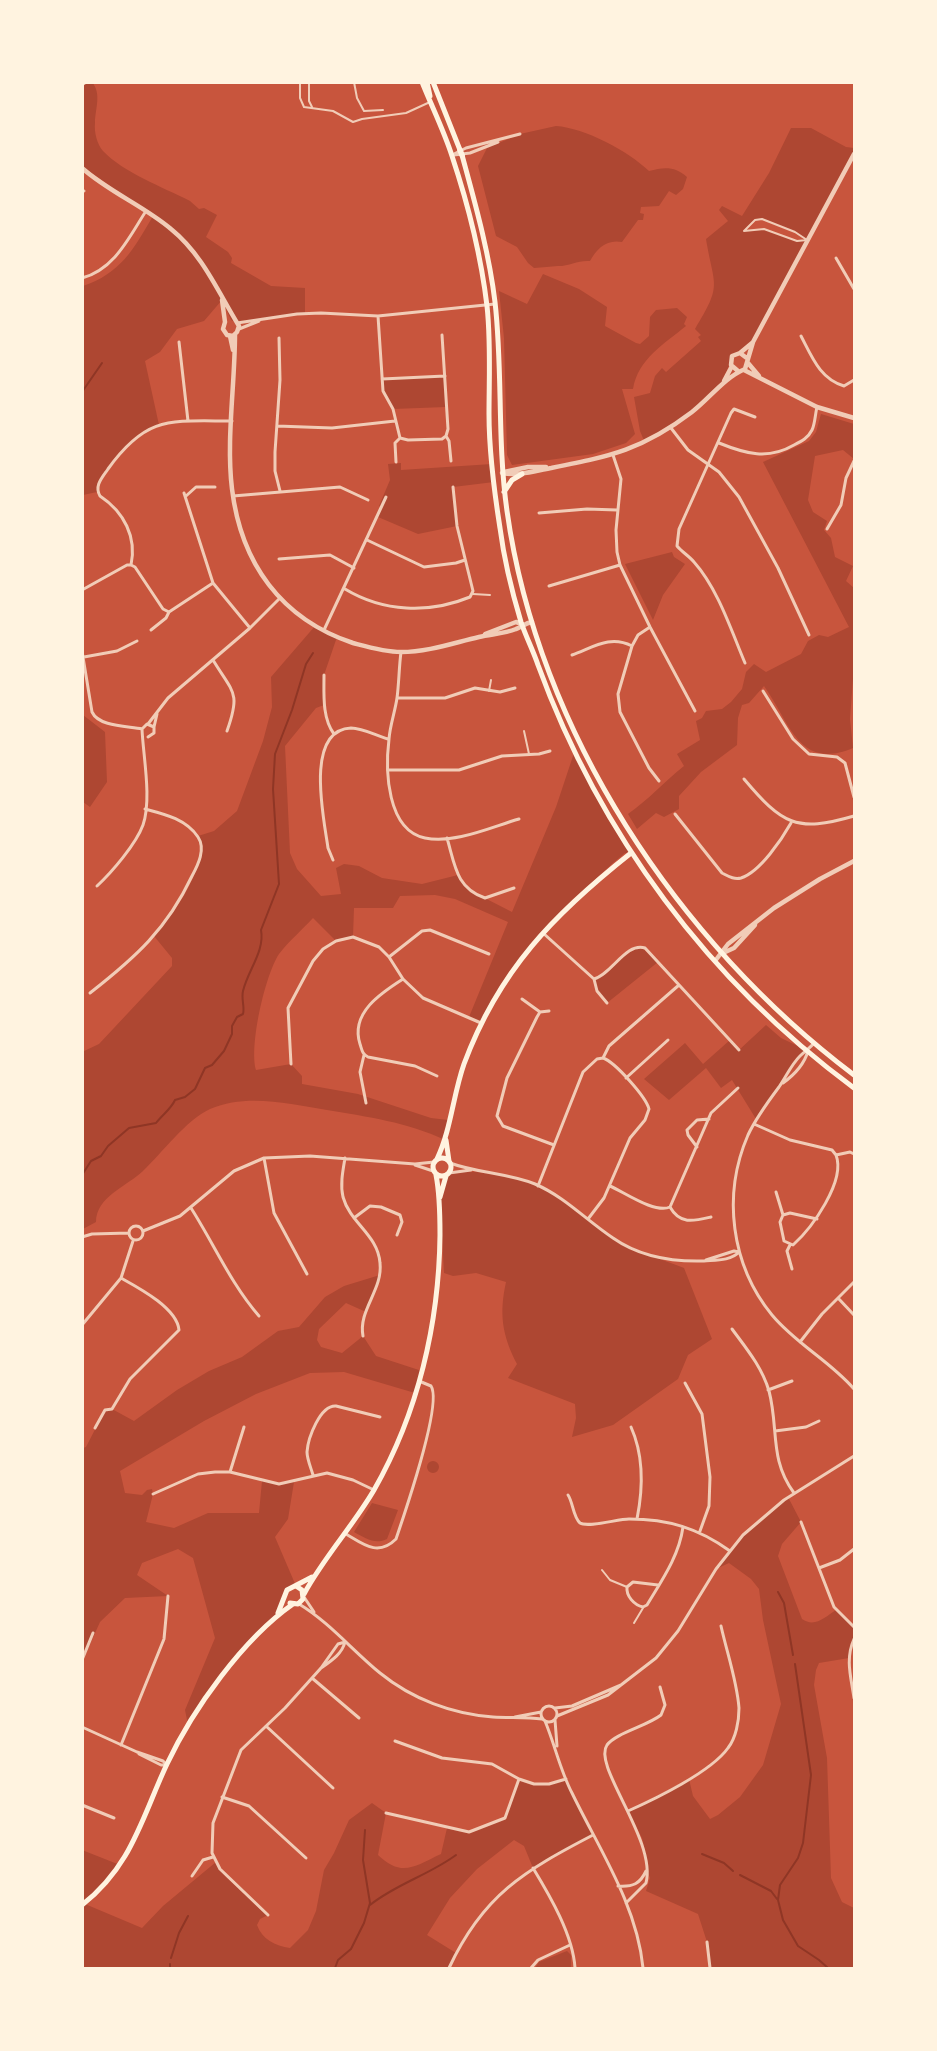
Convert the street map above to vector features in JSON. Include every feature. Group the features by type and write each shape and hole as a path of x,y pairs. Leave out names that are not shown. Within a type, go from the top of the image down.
{"main road":[{"path":"422,82 452,155 479,258 487,305 492,468 506,560 522,624 568,738 631,853 662,899 715,961 755,1003 808,1051 854,1088"},
{"path":"427,82 430,102"},
{"path":"433,82 461,153 487,248 496,304 502,473 513,545 532,622 569,718 608,794 634,837 688,914 722,954 774,1008 854,1075"},
{"path":"430,102 439,98"},
{"path":"492,468 502,473"},
{"path":"495,491 502,473"},
{"path":"504,492 512,480 522,474"},
{"path":"82,1905 104,1886 128,1854 167,1765 188,1725 208,1694 242,1652 277,1615 295,1604 304,1595 313,1576 346,1534 374,1490 397,1443 419,1381 436,1300 440,1198 434,1173 436,1161 446,1137 456,1089 482,1022 513,969 542,932 583,892 631,853 634,837"},
{"path":"631,853 646,856"},
{"path":"440,1198 448,1174 449,1162 446,1137"},
{"path":"436,1161 443,1158 449,1162"},
{"path":"434,1173 448,1174"},
{"path":"277,1615 286,1597 287,1590 313,1576"},
{"path":"296,1586 301,1588 304,1595"},
{"path":"286,1597 295,1604"}],"street":[{"path":"452,155 520,134"},
{"path":"744,370 753,342 854,154"},
{"path":"82,168 101,183 170,228 191,248 210,274 222,300 237,324 232,421 233,496 237,520 251,556 262,576 280,598 307,622 324,631 362,646 401,652 426,650 481,636 516,622 522,624 532,622"},
{"path":"82,278 99,271 116,257 146,211"},
{"path":"836,258 854,289"},
{"path":"222,300 225,322 223,329 230,336 235,356"},
{"path":"225,322 237,324 305,313 378,316 496,304"},
{"path":"378,316 383,391 393,409 400,438"},
{"path":"230,336 236,334"},
{"path":"400,438 416,440 442,439 448,433 442,335"},
{"path":"800,336 816,366 831,382 844,386 854,380"},
{"path":"279,338 280,380 275,471 280,491"},
{"path":"179,342 188,421"},
{"path":"720,386 732,366 732,356 740,353 753,342"},
{"path":"740,353 760,377"},
{"path":"732,366 738,371"},
{"path":"502,473 522,474 613,455 637,447 671,428 701,405 738,371 744,370 817,407 854,418"},
{"path":"382,379 445,376"},
{"path":"720,443 740,451 762,456 785,450 807,438 812,430 817,407"},
{"path":"745,663 704,576 693,560 685,556 677,546 679,529 734,409 755,417"},
{"path":"131,565 132,542 127,524 97,492 98,483 120,453 139,434 150,428 188,421 232,421"},
{"path":"277,426 332,428 395,421"},
{"path":"671,428 688,450 719,472 739,497 778,568 809,634"},
{"path":"446,436 449,441 451,461"},
{"path":"396,462 395,444 400,438"},
{"path":"613,455 621,479 617,510 616,552 620,565 644,610 650,627 695,711"},
{"path":"827,529 841,505 846,478 854,461"},
{"path":"502,473 528,467 552,468"},
{"path":"214,487 196,486 185,495 214,583 250,628"},
{"path":"233,496 340,487 368,500"},
{"path":"345,589 372,603 398,608 429,608 465,599 472,594 456,520 453,487"},
{"path":"324,631 367,540 380,506 386,497"},
{"path":"539,513 587,509 617,510"},
{"path":"367,540 424,567 465,560"},
{"path":"279,559 330,555 354,568"},
{"path":"82,590 127,565 131,565 135,567 163,609 169,612"},
{"path":"549,586 620,565"},
{"path":"150,630 166,618 169,612 214,583"},
{"path":"82,651 95,718 102,722 142,728 148,724 168,698 250,628 280,598"},
{"path":"650,627 638,635 632,646 618,694 620,712 649,768 659,781"},
{"path":"572,656 609,641 620,640 632,646"},
{"path":"84,658 117,651 137,641"},
{"path":"401,652 397,698 388,740 388,770 395,813 402,823 424,838 447,838 519,819"},
{"path":"213,660 234,694 236,701 227,731"},
{"path":"324,675 324,705 330,729 334,734"},
{"path":"397,698 445,698 475,688 500,692 515,688"},
{"path":"763,691 793,739 809,754 837,757 845,763 854,797"},
{"path":"145,744 148,737 154,733 159,708"},
{"path":"148,724 154,727"},
{"path":"97,886 110,873 144,824 147,791 145,744 142,728"},
{"path":"333,860 328,848 320,766 325,750 334,734 343,730 357,728 388,740"},
{"path":"143,734 148,737"},
{"path":"388,770 459,770 502,756 550,751"},
{"path":"744,779 766,805 791,823 815,824 854,816"},
{"path":"90,993 140,952 164,926 180,901 200,862 201,843 198,836 172,816 145,808"},
{"path":"675,814 722,873 731,878 740,878 750,872 781,840 791,823"},
{"path":"447,838 460,878 467,889 486,898 514,888"},
{"path":"715,961 728,944 794,895 854,861"},
{"path":"389,958 422,931 430,930 489,954"},
{"path":"542,932 594,979 598,992 607,1003"},
{"path":"291,1064 288,1008 297,988 323,949 336,941 354,937 379,946 402,979 423,998 482,1022"},
{"path":"594,979 601,976 633,949 641,947 649,951 739,1050"},
{"path":"366,1103 360,1072 364,1055 358,1040 360,1020 367,1006 402,979"},
{"path":"603,1058 609,1046 679,985"},
{"path":"522,999 540,1012 549,1011"},
{"path":"540,1012 507,1078 497,1116 503,1126 554,1145"},
{"path":"626,1078 668,1040"},
{"path":"781,1084 792,1076 803,1063 814,1043"},
{"path":"808,1051 799,1058 754,1124 740,1158 734,1188 734,1218 740,1252 748,1276 762,1301 781,1324 800,1342 833,1367 854,1389"},
{"path":"364,1055 415,1066 437,1076"},
{"path":"538,1186 583,1072 597,1060 603,1058 610,1061 648,1105 648,1113 630,1138 610,1186 588,1219"},
{"path":"670,1207 714,1108 738,1088"},
{"path":"697,1147 686,1132 697,1120 709,1119"},
{"path":"754,1124 790,1140 832,1150 836,1155 838,1165 834,1182 816,1219 796,1242 790,1245 787,1251 792,1269"},
{"path":"836,1155 850,1152 854,1154"},
{"path":"143,1231 172,1221 191,1208 234,1171 264,1158 310,1156 415,1164 436,1161"},
{"path":"264,1158 274,1213 307,1274"},
{"path":"346,1158 343,1195 354,1218 372,1239 378,1250 381,1264 380,1275 361,1324 363,1336"},
{"path":"449,1162 474,1170 506,1175 538,1186 558,1196 615,1240 642,1253 678,1261 705,1260 734,1251 740,1252"},
{"path":"415,1164 434,1173"},
{"path":"448,1174 474,1170"},
{"path":"610,1186 630,1197 659,1208 670,1207"},
{"path":"776,1192 783,1215 780,1222 784,1241 790,1245"},
{"path":"354,1218 370,1206 396,1212 400,1215 402,1222 397,1235"},
{"path":"670,1207 676,1216 687,1221 711,1217"},
{"path":"191,1208 210,1238 227,1274 259,1316"},
{"path":"783,1215 790,1212 816,1219"},
{"path":"129,1233 131,1228 136,1226 143,1231"},
{"path":"133,1241 141,1238 143,1231"},
{"path":"82,1237 92,1234 129,1233"},
{"path":"82,1325 121,1278 133,1241 129,1233"},
{"path":"95,1428 105,1410 112,1409 130,1379 179,1330 176,1321 155,1299 121,1278"},
{"path":"800,1342 822,1314 854,1282"},
{"path":"838,1298 854,1315"},
{"path":"732,1329 756,1362 768,1390 777,1463 784,1480 794,1493"},
{"path":"346,1534 377,1549 386,1547 396,1539 429,1430 435,1395 431,1386 419,1381"},
{"path":"768,1390 792,1381"},
{"path":"685,1383 702,1414 710,1477 709,1506 700,1531"},
{"path":"313,1475 307,1453 316,1426 325,1409 330,1406 336,1406 380,1417"},
{"path":"774,1431 806,1427 819,1421"},
{"path":"230,1472 244,1427"},
{"path":"631,1427 637,1441 642,1476 637,1519"},
{"path":"295,1604 316,1615 389,1679 428,1702 466,1714 544,1720 556,1718 600,1699 656,1658 672,1640 730,1551 763,1516 794,1493 854,1456"},
{"path":"153,1494 198,1474 230,1472 279,1484 313,1475 335,1474 374,1490"},
{"path":"568,1495 578,1521 584,1525 637,1519 683,1526 700,1531 730,1551"},
{"path":"801,1522 834,1607 854,1627"},
{"path":"658,1585 638,1581 627,1587 627,1593 635,1604 643,1607 647,1605 674,1557 681,1540 683,1526"},
{"path":"819,1568 840,1560 854,1549"},
{"path":"304,1595 316,1615"},
{"path":"121,1745 164,1639 168,1596"},
{"path":"628,1811 692,1778 712,1764 728,1748 737,1729 739,1709 721,1626"},
{"path":"82,1660 93,1633"},
{"path":"854,1639 849,1658 854,1698"},
{"path":"268,1915 226,1877 213,1856 211,1832 222,1797 241,1750 312,1678 338,1644 345,1642"},
{"path":"321,1668 332,1661 344,1648 345,1642"},
{"path":"312,1678 359,1718"},
{"path":"512,1718 541,1712 546,1706 555,1708 572,1706 622,1684"},
{"path":"626,1903 645,1885 647,1870 645,1851 642,1838 608,1772 604,1753 606,1747 613,1740 661,1715 664,1705 660,1687"},
{"path":"555,1708 557,1749"},
{"path":"541,1712 557,1749 566,1779 626,1903 638,1935 643,1968"},
{"path":"266,1726 332,1788"},
{"path":"82,1727 137,1752 163,1761 167,1765"},
{"path":"395,1741 442,1758 492,1764 520,1779 541,1785 566,1779"},
{"path":"386,1813 469,1832 505,1818 520,1779"},
{"path":"222,1797 249,1806 306,1858"},
{"path":"82,1805 114,1818"},
{"path":"449,1968 463,1941 487,1908 508,1887 532,1868 593,1835"},
{"path":"192,1876 203,1860 213,1856"},
{"path":"532,1868 574,1954 575,1968"},
{"path":"618,1886 639,1883 647,1870"},
{"path":"707,1942 710,1968"},
{"path":"531,1968 538,1960 570,1945"}],"lane":[{"path":"300,82 300,101 304,107 333,111 355,122 362,119 406,113 430,102"},
{"path":"309,82 309,101 312,107"},
{"path":"354,82 364,110 383,110"},
{"path":"762,219 795,232 807,240 797,241 764,229 744,231 755,220 762,219"},
{"path":"472,594 490,595"},
{"path":"489,691 491,680"},
{"path":"524,731 529,754"},
{"path":"602,1570 610,1580 627,1587"},
{"path":"634,1623 643,1607"}],"shaded area":[{"path":"92,82 97,91 96,134 103,151 133,173 190,201 199,209 204,208 217,215 206,237 228,252 232,258 231,263 271,286 305,288 305,313 237,323 231,320 222,300 204,321 177,329 160,352 145,361 159,425 140,434 132,441 98,483 97,492 83,495 83,286 107,274 125,259 153,216 83,167 83,84"},
{"path":"556,126 580,131 606,142 630,156 649,171 669,168 683,173 687,177 683,189 676,195 669,191 659,206 641,207 640,213 644,214 643,220 638,220 622,242 607,243 596,252 590,261 534,268 528,263 517,247 496,236 478,166 487,148 520,134"},
{"path":"791,128 811,128 846,147 854,148 854,154 753,342 734,354 720,386 694,411 645,443 640,431 634,397 650,393 655,376 662,368 666,372 701,341 698,337 701,335 695,329 710,302 714,285 706,239 728,221 719,210 722,206 742,216 769,173","holes":["761,219 795,232 806,240 797,241 764,229 744,231 755,220"]},
{"path":"543,274 579,289 607,307 605,326 636,343 640,344 649,336 650,317 656,310 677,308 687,317 684,324 686,326 646,361 640,369 633,389 622,389 635,434 626,443 593,454 512,465 507,455 504,338 499,291 527,304"},
{"path":"445,376 446,407 393,409 383,391 382,379"},
{"path":"821,414 854,424 854,459 843,450 815,456 808,500 813,512 827,521 824,530 831,538 835,557 853,566 846,581 854,588 854,665 850,719 853,748 834,753 820,753 808,748 789,728 764,686 749,703 742,705 738,718 737,745 701,772 679,796 679,809 664,817 656,813 637,829 628,814 684,766 677,754 700,740 696,721 702,718 706,711 722,709 731,702 742,689 746,672 754,664 766,672 801,654 808,641 819,635 828,637 849,627 763,462 809,441 816,432"},
{"path":"401,463 401,470 492,464 494,482 453,487 457,526 418,534 378,517 382,507 379,506 390,480 388,464"},
{"path":"672,552 674,557 685,564 663,595 653,620 625,564"},
{"path":"315,626 337,637 324,675 324,705 316,708 285,746 290,853 297,869 321,896 341,894 336,868 344,864 359,866 382,878 422,884 458,875 467,889 512,912 556,807 575,750 631,853 625,853 613,863 565,908 511,971 481,1023 469,1017 508,922 455,899 435,895 400,896 393,908 354,908 353,937 336,941 313,918 279,954 269,978 260,1011 254,1059 256,1070 291,1064 302,1076 302,1084 358,1094 431,1118 448,1120 445,1140 387,1121 298,1105 268,1101 224,1104 210,1109 192,1121 143,1171 113,1193 101,1206 97,1213 96,1222 83,1229 82,1052 99,1044 172,966 172,958 154,936 171,916 188,889 199,861 200,848 198,836 214,831 237,811 263,741 272,707 271,677"},
{"path":"83,715 105,732 107,782 90,807 83,802"},
{"path":"641,947 658,962 607,1003 596,989 594,979 633,949"},
{"path":"766,1025 781,1038 808,1051 800,1056 756,1119 732,1080 721,1088 706,1068 669,1100 644,1079 685,1043 703,1064 730,1040 739,1050"},
{"path":"450,1172 479,1172 509,1176 537,1185 563,1199 596,1226 617,1240 684,1268 712,1339 688,1355 678,1379 613,1425 572,1437 576,1418 575,1404 508,1378 517,1364 508,1343 503,1324 502,1314 506,1282 476,1273 453,1276 444,1273 440,1198"},
{"path":"380,1275 366,1312 346,1303 319,1329 317,1340 321,1347 342,1353 363,1336 376,1356 422,1371 415,1393 344,1372 310,1373 256,1394 204,1421 120,1471 125,1493 142,1495 147,1490 152,1489 153,1494 146,1522 174,1528 208,1513 259,1513 262,1481 279,1484 294,1482 288,1519 275,1537 296,1586 291,1587 277,1615 242,1652 188,1725 185,1710 215,1638 193,1558 178,1549 142,1563 137,1575 168,1596 125,1598 100,1622 83,1660 83,1448 86,1447 105,1410 112,1409 134,1421 177,1390 209,1371 242,1357 278,1331 299,1327 325,1297 344,1286"},
{"path":"431,1461 435,1461 439,1467 435,1473 431,1473 427,1469 427,1465"},
{"path":"788,1497 801,1522 782,1544 778,1556 802,1619 816,1622 836,1610 854,1627 854,1639 849,1658 819,1663 814,1685 827,1758 831,1878 842,1902 854,1908 854,1968 710,1968 707,1942 698,1914 646,1891 650,1878 645,1851 642,1838 628,1811 689,1779 693,1796 710,1819 718,1815 740,1797 763,1765 781,1704 763,1620 759,1589 751,1579 729,1563 716,1569 743,1535"},
{"path":"372,1503 398,1510 387,1539 383,1541 370,1540 354,1532"},
{"path":"519,1779 541,1785 566,1779 593,1835 533,1868 524,1846 514,1840 477,1869 450,1898 427,1935 456,1953 449,1968 83,1968 82,1850 120,1865 85,1904 142,1928 163,1906 216,1862 226,1877 268,1915 260,1919 257,1925 262,1934 274,1944 290,1948 308,1930 316,1911 324,1870 349,1820 372,1803 386,1813 378,1855 394,1866 409,1868 441,1854 447,1828 469,1832 505,1818"},
{"path":"567,1951 571,1955 571,1968 535,1968 539,1962"}],"waterway":[{"path":"82,392 102,363"},
{"path":"82,1175 91,1161 101,1156 108,1146 129,1128 156,1123 175,1100 185,1097 195,1089 205,1068 212,1065 224,1051 232,1034 232,1026 237,1017 243,1014 242,997 245,983 261,945 261,930 279,884 273,789 275,754 292,710 306,664 313,653"},
{"path":"778,1592 784,1603 793,1655"},
{"path":"795,1664 811,1775 803,1843 798,1858 780,1885 778,1900 783,1920 798,1946 828,1968"},
{"path":"335,1968 338,1960 351,1949 364,1923 370,1903 363,1860 365,1830"},
{"path":"702,1854 724,1863 733,1871"},
{"path":"370,1905 391,1891 456,1855"},
{"path":"740,1875 771,1891 777,1899"},
{"path":"171,1958 179,1933 188,1916"}]}
